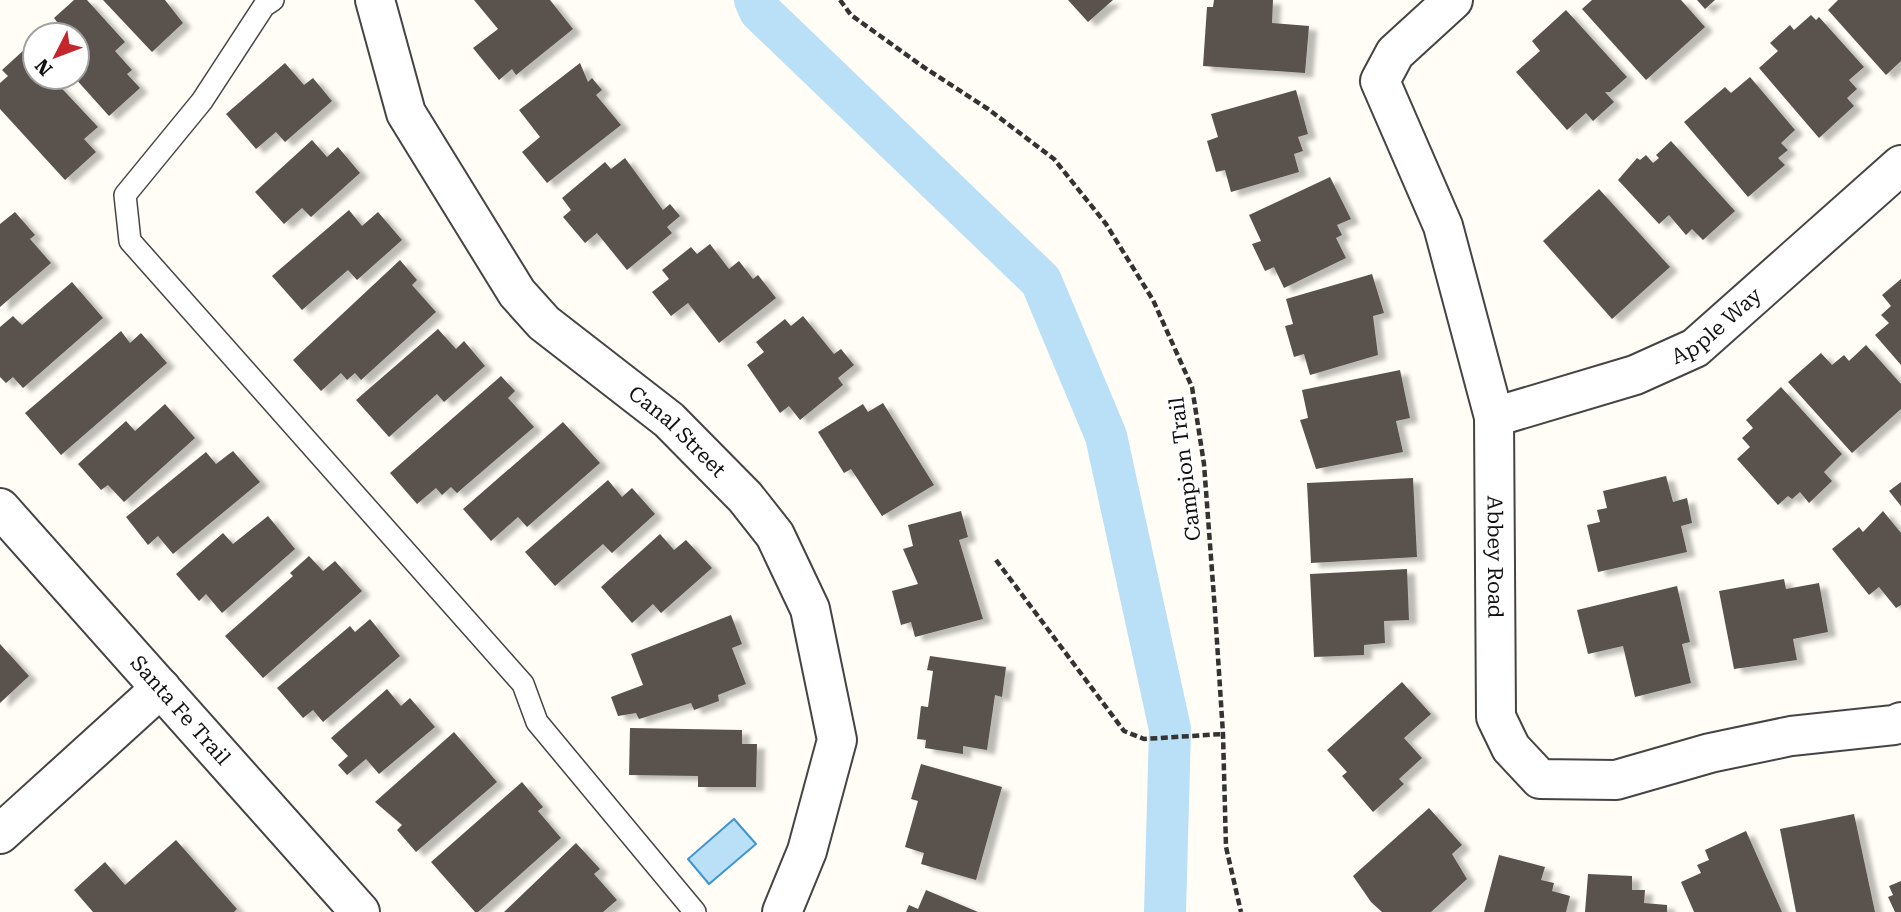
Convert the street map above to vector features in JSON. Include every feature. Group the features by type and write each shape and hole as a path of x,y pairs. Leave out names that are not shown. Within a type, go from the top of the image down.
{"street":[{"name":"Canal Street","path":"375,0 406,113 517,293 544,323 669,420 745,497 775,535 810,610 837,740 807,851 782,912"},
{"name":"Abbey Road","path":"1452,0 1395,53 1380,81 1443,226 1494,418 1496,717 1511,748 1540,779 1616,780 1710,753 1791,736 1895,725 1901,722"},
{"name":"Apple Way","path":"1494,418 1635,375 1695,348 1901,165"},
{"name":"Santa Fe Trail","path":"0,508 360,912"},
{"path":"0,834 161,688"}],"lane":[{"path":"273,0 264,6 202,101 125,195 130,241 523,684 537,722 695,912"}],"path":[{"name":"Campion Trail","path":"840,0 851,15 988,109 1054,159 1107,224 1153,300 1192,387 1204,464 1223,734 1226,847 1241,912"},
{"path":"996,560 1124,731 1144,738 1223,734"}],"water":[{"path":"734,819 756,844 709,884 688,859"}],"building":[{"path":"74,0 87,0 125,42 115,51 132,70 127,74 140,88 109,116 87,91 91,91 91,21 56,21 54,18"},
{"path":"103,0 165,0 183,23 152,52"},
{"path":"474,0 550,0 573,29 516,75 512,69 499,80 473,48 498,29"},
{"path":"1068,0 1113,0 1088,22"},
{"path":"1214,0 1273,0 1272,23 1309,26 1305,73 1203,66 1207,7 1213,7"},
{"path":"1592,0 1681,0 1705,27 1646,80 1582,9"},
{"path":"1697,0 1715,0 1705,9"},
{"path":"1838,0 1901,0 1901,61 1886,75 1828,10"},
{"path":"1566,10 1627,77 1610,92 1605,92 1614,102 1593,121 1586,113 1567,130 1516,72 1540,51 1532,41"},
{"path":"1811,15 1816,20 1819,17 1864,67 1849,80 1857,89 1847,98 1854,106 1819,138 1759,68 1778,51 1770,43 1790,25 1794,30"},
{"path":"21,53 21,91 64,91 98,127 84,139 96,152 65,180 0,109 0,83 8,76 2,70"},
{"path":"285,63 304,85 313,78 332,101 285,142 276,132 256,149 226,114"},
{"path":"580,63 588,82 592,78 602,90 596,95 621,125 547,183 522,152 540,137 519,110"},
{"path":"1750,77 1795,130 1781,143 1788,150 1778,158 1785,165 1748,197 1684,122 1725,87 1731,93"},
{"path":"1296,90 1308,134 1298,137 1303,151 1294,154 1299,172 1231,192 1225,170 1216,172 1207,141 1218,137 1211,114"},
{"path":"312,140 327,157 338,147 360,173 311,217 302,208 284,224 255,192"},
{"path":"1671,141 1735,211 1703,240 1692,229 1686,235 1669,215 1659,224 1618,180 1637,158 1640,160 1646,155 1653,163 1659,158 1656,155"},
{"path":"625,158 663,210 670,204 680,216 667,227 672,233 627,270 597,233 585,243 563,217 571,210 562,198 605,162 611,169"},
{"path":"1330,177 1351,219 1337,225 1342,235 1336,238 1346,258 1284,288 1274,267 1265,271 1252,244 1261,241 1249,215"},
{"path":"1599,189 1670,267 1612,319 1543,241"},
{"path":"349,210 362,226 378,212 402,240 357,280 348,270 302,310 272,276"},
{"path":"15,212 35,235 30,239 51,263 0,307 0,224"},
{"path":"710,244 729,269 739,261 753,279 758,275 776,298 719,343 688,303 671,316 652,292 669,279 662,270 691,247 697,254"},
{"path":"400,260 417,280 412,285 436,312 361,380 355,373 347,380 341,373 321,391 293,360"},
{"path":"1372,274 1384,313 1373,316 1378,355 1310,375 1304,354 1294,357 1285,326 1293,324 1286,299"},
{"path":"1901,279 1901,365 1875,335 1889,323 1881,315 1891,306 1882,295"},
{"path":"72,282 103,318 23,388 13,377 6,383 0,377 0,327 13,316 22,325"},
{"path":"803,316 834,354 841,349 854,365 838,378 843,385 800,420 789,406 780,413 747,365 764,352 756,342 785,319 791,326"},
{"path":"438,329 456,349 464,341 485,366 444,402 437,394 389,437 356,400"},
{"path":"121,331 130,343 141,333 167,363 61,455 25,413"},
{"path":"1866,345 1901,384 1901,409 1852,453 1788,382 1821,353 1832,365 1844,355 1849,361"},
{"path":"1400,370 1410,418 1396,421 1403,452 1316,469 1300,420 1308,418 1302,390"},
{"path":"501,376 515,391 508,398 534,427 457,493 451,487 442,495 436,488 417,504 390,473"},
{"path":"1781,387 1842,454 1824,472 1832,481 1809,503 1800,492 1792,499 1788,496 1778,505 1737,459 1750,447 1742,438 1753,428 1746,420"},
{"path":"883,403 934,485 882,516 851,469 844,473 818,432 863,404 868,412"},
{"path":"165,404 195,438 124,502 108,485 101,490 78,464 126,421 135,431"},
{"path":"563,422 600,463 527,527 518,517 491,541 463,509"},
{"path":"233,451 260,482 173,554 158,536 148,545 126,517 206,452 216,464"},
{"path":"1666,476 1673,502 1687,498 1692,523 1681,526 1687,552 1598,572 1587,525 1600,522 1597,510 1607,508 1603,491"},
{"path":"1413,478 1417,557 1311,563 1307,483"},
{"path":"608,480 622,497 632,488 655,514 612,553 603,544 555,586 525,552"},
{"path":"1901,482 1901,506 1889,491"},
{"path":"961,511 968,537 959,540 983,619 915,637 911,622 901,625 892,591 918,584 903,549 913,546 908,525"},
{"path":"1883,511 1901,533 1901,605 1896,608 1879,587 1869,595 1832,549 1859,527 1863,532"},
{"path":"268,516 295,549 222,613 206,594 199,601 176,574 223,533 233,544"},
{"path":"660,534 674,550 686,540 712,568 661,613 653,604 632,623 601,587"},
{"path":"309,556 323,571 335,561 362,591 263,678 225,636 293,576 290,573"},
{"path":"1407,569 1409,620 1384,621 1385,643 1364,645 1364,655 1314,657 1310,574"},
{"path":"1784,579 1786,589 1819,583 1828,632 1793,639 1797,660 1734,669 1719,591"},
{"path":"1677,586 1690,642 1682,644 1691,683 1635,697 1623,646 1588,654 1577,610"},
{"path":"731,615 742,644 732,648 746,684 718,695 719,701 694,710 691,703 639,719 636,713 618,716 611,697 643,685 631,654"},
{"path":"370,619 400,656 323,722 313,710 303,718 277,688 350,626 355,632"},
{"path":"0,644 29,676 0,703"},
{"path":"930,656 1006,667 1002,697 995,695 987,750 963,746 963,754 925,748 926,740 917,739 921,706 928,707 933,671 927,670"},
{"path":"1402,682 1431,714 1404,738 1422,758 1399,779 1404,784 1373,812 1342,776 1347,772 1327,750"},
{"path":"387,689 401,706 410,698 435,727 379,774 366,759 347,775 338,765 348,756 331,738"},
{"path":"630,728 742,730 742,744 757,744 756,787 698,787 698,776 629,775"},
{"path":"454,732 497,782 416,852 397,830 402,825 375,802"},
{"path":"921,764 1002,787 976,880 921,864 924,853 905,847 918,801 911,799"},
{"path":"522,782 543,807 538,811 561,838 475,912 431,862"},
{"path":"1429,808 1462,845 1452,854 1467,879 1431,912 1382,912 1371,902 1353,876"},
{"path":"1854,814 1875,912 1796,912 1780,829"},
{"path":"1746,831 1782,912 1694,912 1681,882 1701,873 1697,865 1709,860 1705,850"},
{"path":"176,840 237,909 234,912 93,912 74,890 105,862 125,885"},
{"path":"576,843 600,869 594,874 617,900 603,912 504,912"},
{"path":"1499,855 1545,867 1541,880 1554,883 1552,891 1570,896 1566,912 1484,912"},
{"path":"1588,874 1632,876 1632,890 1645,890 1644,903 1667,905 1667,912 1585,912"},
{"path":"1901,881 1901,912 1895,912 1888,897 1893,895 1889,886"},
{"path":"926,890 978,912 906,912 909,905 918,909"}],"waterway":[{"path":"755,0 760,11 1041,281 1106,436 1170,729 1165,912"}]}
